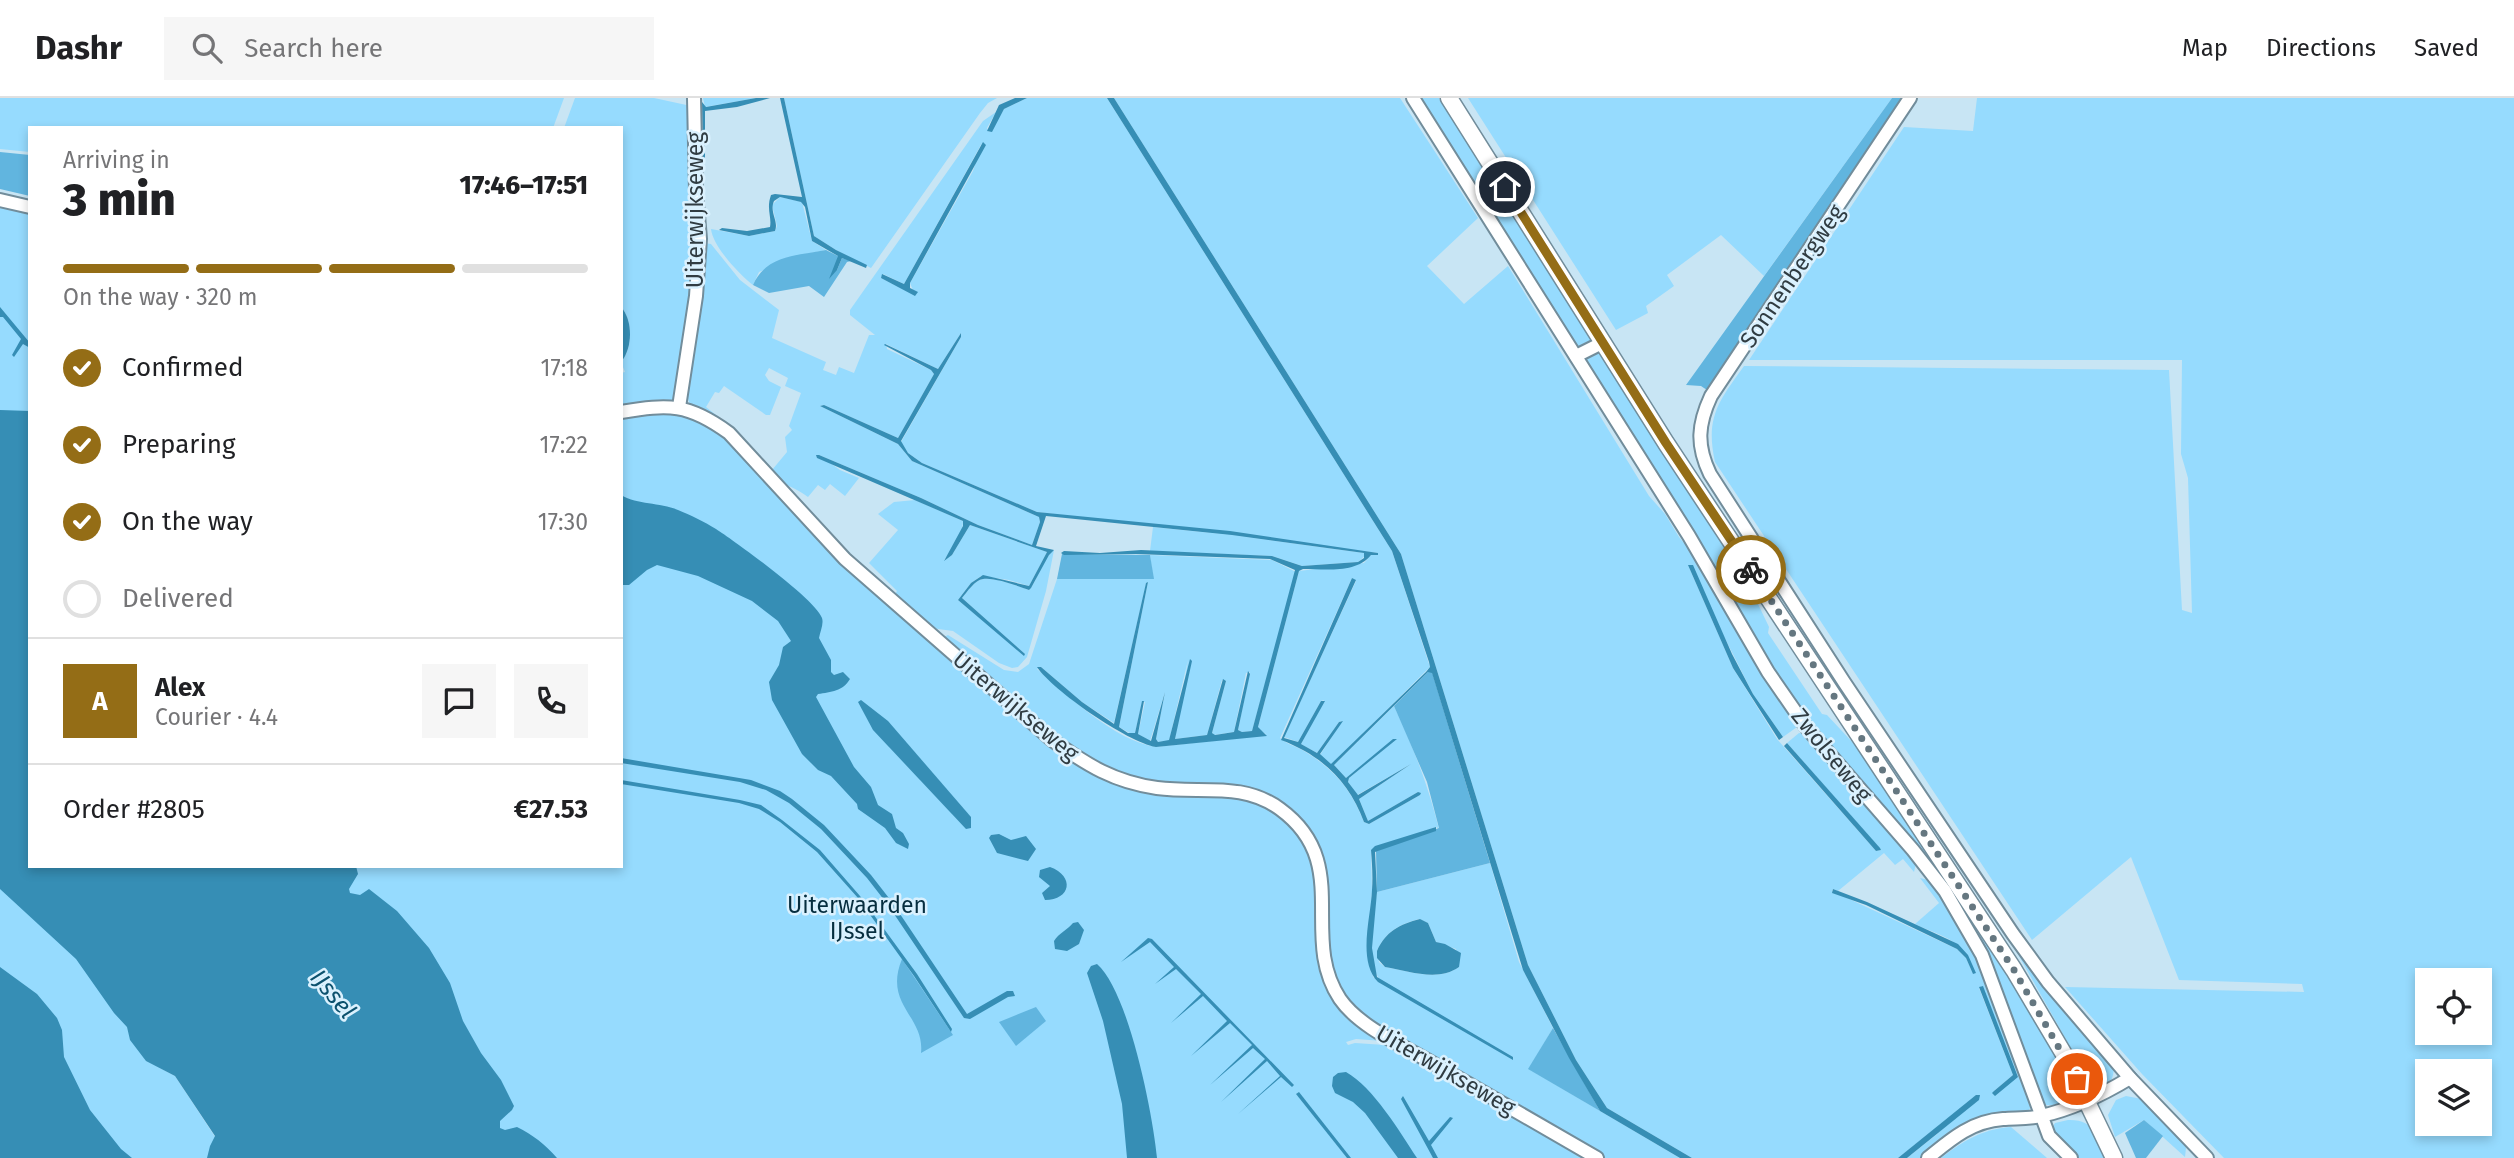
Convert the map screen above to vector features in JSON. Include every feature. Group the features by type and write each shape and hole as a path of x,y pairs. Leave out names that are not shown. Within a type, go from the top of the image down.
{"main road":[{"name":"Zwolseweg","path":"1449,98 1666,443 2014,970 2060,1047 2114,1158"}],"street":[{"name":"Uiterwijkseweg","path":"694,98 700,239 696,296 679,407 729,433 845,559 1052,740 1086,764 1118,780 1157,788 1244,791 1281,809 1303,830 1317,854 1322,878 1325,961 1333,986 1348,1009 1400,1044 1597,1158"},
{"name":"Zwolseweg","path":"1413,98 1689,536 1768,672 1806,727 1945,891 1982,955 2053,1142 2071,1158"},
{"name":"Sonnenbergweg","path":"1704,461 1699,427 1711,396 1910,98"},
{"path":"0,200 28,207"},
{"path":"1576,356 1604,342"},
{"path":"623,412 679,407"},
{"name":"Zwolseweg","path":"1704,461 1844,682 2013,934 2048,982 2130,1078 2207,1158"},
{"path":"1928,1158 1960,1132 1982,1122 2041,1116 2088,1102 2130,1078"}],"green space":[{"path":"0,98 564,98 554,126 28,126 28,152 0,149"},
{"path":"575,98 654,98 691,106 694,276 675,397 670,401 623,409 623,359 628,349 630,334 628,319 623,310 623,126 565,126"},
{"path":"703,98 756,98 705,107"},
{"path":"784,98 997,98 988,103 980,113 871,268 814,236"},
{"path":"1027,98 1107,98 1392,551 1430,667 1331,765 1320,755 1342,721 1317,753 1301,744 1324,700 1298,742 1284,737 1356,581 1352,578 1280,738 1315,758 1333,773 1347,790 1364,822 1369,824 1420,795 1418,792 1368,821 1359,799 1411,764 1357,795 1348,782 1349,778 1396,739 1346,778 1334,765 1394,706 1414,751 1439,829 1436,827 1371,850 1372,891 1368,945 1373,977 1514,1058 1381,981 1373,963 1372,939 1377,892 1490,863 1519,962 1553,1028 1529,1069 1680,1158 1603,1158 1403,1043 1353,1010 1331,975 1320,858 1273,802 1134,781 1067,747 943,641 948,635 1004,670 1018,672 1029,664 1057,579 1153,579 1150,555 1272,560 1296,572 1252,731 1238,730 1250,672 1246,673 1234,732 1212,733 1226,681 1222,680 1207,735 1175,739 1188,660 1169,741 1158,742 1156,739 1165,692 1150,741 1138,734 1145,702 1142,702 1133,735 1119,727 1148,582 1114,723 1082,702 1041,667 1037,669 1092,716 1140,743 1156,747 1266,734 1259,731 1258,727 1299,571 1364,563 1371,555 1378,553 1037,512 922,463 908,453 901,442 961,333 938,369 886,344 887,349 931,370 934,374 898,438 824,405 820,406 898,444 912,461 1039,517 1040,522 1032,545 978,525 819,455 840,470 859,478 845,496 830,484 825,490 818,485 808,497 776,479 772,476 772,470 787,452 785,437 792,430 789,426 801,393 785,386 788,378 769,368 765,375 769,381 781,387 770,415 766,415 724,386 719,393 715,392 706,407 721,419 719,422 698,412 691,405 687,394 704,243 711,244 740,280 779,310 772,338 826,362 823,370 836,375 839,367 854,373 869,335 875,335 850,315 850,310 983,121 996,112 987,128 989,132 1004,109","holes":["982,143 973,171 910,283 915,295 881,278 883,274 904,284","1419,919 1428,923 1436,942 1456,949 1459,967 1433,975 1385,967 1379,962 1377,951 1384,939 1399,926"]},
{"path":"1114,98 1400,98 1478,218 1427,266 1464,304 1508,266 1649,496 1704,567 1797,720 1797,727 1783,737 1753,694 1688,565 1733,668 1777,739 1876,851 1881,850 1787,743 1799,733 1807,734 1914,856 1914,872 1903,859 1895,865 1884,853 1838,891 1832,891 1957,949 1966,958 1973,974 1969,962 1959,946 1915,924 1939,903 1920,878 1933,881 1979,959 2032,1104 2029,1110 1955,1132 1921,1158 1907,1158 1978,1095 1898,1158 1692,1158 1607,1108 1576,1060 1528,965 1401,554","holes":["1982,986 2018,1077 1994,1091 2013,1075 1979,988"]},
{"path":"1418,98 1439,98 1593,339 1576,349"},
{"path":"1468,98 1892,98 1764,276 1721,235 1667,275 1674,286 1646,306 1648,313 1616,330"},
{"path":"1977,98 2514,98 2514,1158 2224,1158 2142,1074 2065,987 2304,992 2302,984 2179,980 2131,857 2032,940 1715,462 1712,433 1716,410 1744,366 2169,370 2182,610 2192,613 2188,478 2181,454 2182,360 1749,360 1904,127 1973,131"},
{"path":"780,197 802,202 812,241 826,250 801,255 759,272 753,285 722,252 711,229 749,236 775,231 777,226 772,205"},
{"path":"0,202 28,209 28,503 0,471"},
{"path":"1599,349 1736,558 1769,627 1768,633 1822,714 1827,715 1869,760 2041,1025 2074,1087 2061,1102 2042,1104 1990,965 1949,887 1799,712 1582,359"},
{"name":"Uiterwaarden IJssel","path":"669,409 716,427 769,483 1056,742 1130,784 1244,794 1289,819 1313,854 1327,980 1383,1041 1356,1039 1346,1042 1348,1045 1355,1043 1400,1046 1593,1158 513,1158 326,868 623,868 623,414"},
{"path":"915,500 963,521 959,537 944,560 952,555 970,525 1047,552 1029,586 981,576 971,583 958,600 1026,655 962,598 974,584 983,579 1013,584 1029,590 1046,558 1054,550 1046,591 1027,657 1018,667 1012,668 999,663 953,631 931,628 894,596 897,591 869,563 898,530 878,514 894,502"},
{"path":"1153,527 1364,553 1365,556 1358,562 1302,566 1272,556 1150,551"},
{"path":"0,854 160,1068 175,1076 229,1158 0,1158"},
{"path":"2015,949 2114,1068 2109,1083 2101,1087 2086,1075"},
{"path":"2126,1096 2142,1099 2183,1140 2185,1157 2144,1120 2115,1137 2108,1115 2116,1100"},
{"path":"2068,1120 2084,1122 2093,1130 2104,1158 2076,1158 2059,1143 2052,1128 2055,1123"},
{"path":"2011,1127 2047,1158 1941,1158 1973,1137 1991,1130"}],"shaded area":[{"path":"1892,98 1906,98 1710,392 1701,386 1686,385"},
{"path":"0,152 28,155 28,196 0,189"},
{"path":"826,250 838,256 837,270 842,258 851,261 847,262 824,297 809,286 769,293 753,285 759,275 774,262"},
{"path":"1062,554 1150,555 1154,579 1057,579"},
{"path":"1428,672 1432,672 1490,863 1377,892 1376,851 1439,828 1427,782 1394,706"},
{"path":"902,959 953,1035 921,1053 921,1040 898,988"},
{"path":"1036,1007 1046,1021 1016,1046 999,1022"},
{"path":"1553,1028 1600,1111 1528,1069"},
{"path":"2144,1120 2163,1136 2146,1158 2136,1158 2125,1133"}],"water":[{"path":"770,98 737,107 705,111 703,159 702,102 706,107"},
{"path":"780,98 784,98 814,236 867,265 866,268 842,258 829,279 838,256 812,241 805,207 801,202 780,197 774,201 775,231 749,236 719,230 722,228 747,231 770,227 771,195 802,197"},
{"path":"1015,98 1027,98 1004,109 992,132 987,131 999,105"},
{"path":"1107,98 1114,98 1401,554 1528,965 1576,1060 1607,1108 1692,1158 1680,1158 1600,1111 1569,1058 1523,970 1432,673 1428,672 1334,765 1346,778 1393,739 1397,739 1349,778 1348,782 1358,795 1411,764 1359,799 1368,821 1418,792 1421,793 1369,824 1364,822 1350,794 1332,771 1309,753 1281,740 1352,578 1356,580 1284,738 1298,742 1321,701 1325,701 1301,744 1317,753 1339,722 1343,721 1320,754 1331,764 1426,672 1430,667 1429,662 1392,551"},
{"path":"983,142 986,145 910,283 910,288 918,292 915,296 881,278 882,274 904,284"},
{"path":"0,307 28,341 28,347 23,344 14,357 12,355 21,339 3,317 0,317"},
{"path":"623,310 628,319 630,334 623,359"},
{"path":"961,333 901,441 908,453 922,463 1037,512 1230,531 1378,553 1348,568 1299,571 1258,727 1267,736 1156,747 1127,736 1091,714 1045,677 1037,667 1041,667 1082,702 1114,724 1148,582 1119,727 1128,733 1135,733 1144,701 1138,734 1151,741 1165,692 1156,739 1158,742 1169,740 1190,659 1192,661 1175,739 1207,735 1223,679 1226,681 1212,733 1215,735 1234,732 1248,671 1250,674 1238,730 1252,731 1295,570 1270,559 1061,553 1141,550 1272,556 1302,566 1358,562 1364,558 1364,553 1232,535 1046,516 1036,546 1054,550 1029,590 983,579 974,584 962,598 1025,654 1024,656 958,600 971,583 983,575 1029,586 1047,552 970,525 952,555 944,561 963,526 963,521 817,458 816,455 819,455 978,525 1032,545 1040,522 1039,517 912,461 898,444 820,406 824,405 898,438 934,374 884,345 938,369"},
{"name":"IJssel","path":"0,410 28,411 28,868 356,868 358,874 349,889 350,893 360,895 369,889 397,911 429,948 450,983 463,1021 481,1053 501,1080 514,1106 500,1121 500,1128 505,1130 517,1127 523,1130 557,1158 207,1158 215,1136 175,1076 146,1061 130,1040 127,1027 76,959 0,889"},
{"path":"623,496 671,507 712,526 774,571 805,598 822,618 819,638 831,660 831,672 834,675 843,672 850,679 840,688 818,694 816,697 854,767 871,787 878,805 892,814 896,828 903,833 909,844 908,849 896,843 885,828 858,809 857,804 831,776 818,770 802,754 772,700 769,682 779,665 783,647 791,641 778,621 752,601 698,576 657,565 629,585 623,585"},
{"path":"1688,565 1693,565 1732,654 1753,694 1783,737 1779,740 1733,668"},
{"path":"861,700 888,721 971,817 971,828 966,829 873,730 858,702"},
{"path":"1787,743 1881,850 1876,851 1784,746"},
{"path":"623,758 751,780 780,791 824,825 871,875 967,1014 1007,991 1013,991 1015,996 1008,997 970,1019 964,1018 888,905 867,878 821,829 789,803 766,790 740,782 623,763"},
{"path":"623,780 761,805 782,820 820,850 860,896 917,974 952,1029 951,1032 858,898 817,852 780,822 759,809 739,803 623,784"},
{"path":"1436,827 1436,831 1375,852 1377,892 1372,948 1377,977 1513,1057 1513,1060 1378,982 1368,962 1371,850 1375,846"},
{"path":"999,834 1011,840 1026,836 1036,849 1028,861 997,853 989,838"},
{"path":"1050,867 1063,876 1067,887 1060,896 1045,900 1042,893 1050,886 1039,877 1040,870"},
{"path":"1833,889 1958,944 1968,955 1976,973 1973,974 1966,958 1957,949 1866,905 1832,893"},
{"path":"1420,919 1428,923 1436,942 1461,953 1459,967 1442,974 1423,974 1385,967 1377,958 1380,944 1389,934 1406,923"},
{"path":"1078,922 1084,930 1079,944 1067,951 1055,949 1056,938 1073,923"},
{"path":"1148,938 1152,939 1294,1085 1292,1087 1281,1077 1238,1114 1280,1076 1267,1061 1221,1102 1265,1059 1253,1048 1210,1085 1252,1045 1230,1023 1191,1056 1227,1021 1203,996 1171,1023 1201,994 1176,969 1155,984 1174,967 1150,942 1121,962"},
{"path":"1097,964 1109,979 1119,1000 1138,1055 1157,1158 1127,1158 1122,1104 1103,1021 1087,973 1091,966"},
{"path":"0,967 37,994 57,1018 62,1030 64,1057 90,1110 121,1149 132,1158 0,1158"},
{"path":"1983,986 2018,1077 1995,1096 1992,1093 2013,1075 1979,987"},
{"path":"1346,1072 1376,1099 1417,1158 1398,1158 1365,1113 1353,1102 1335,1093 1332,1086 1333,1077"},
{"path":"1299,1092 1351,1158 1347,1158 1296,1094"},
{"path":"1976,1095 1980,1095 1979,1100 1907,1158 1898,1158"},
{"path":"1403,1096 1429,1141 1450,1117 1453,1118 1431,1145 1438,1158 1433,1158 1401,1099"}],"way so far":[{"path":"1751,570 2014,970 2077,1079"}],"route":[{"path":"1505,187 1666,443 1751,570"}]}
